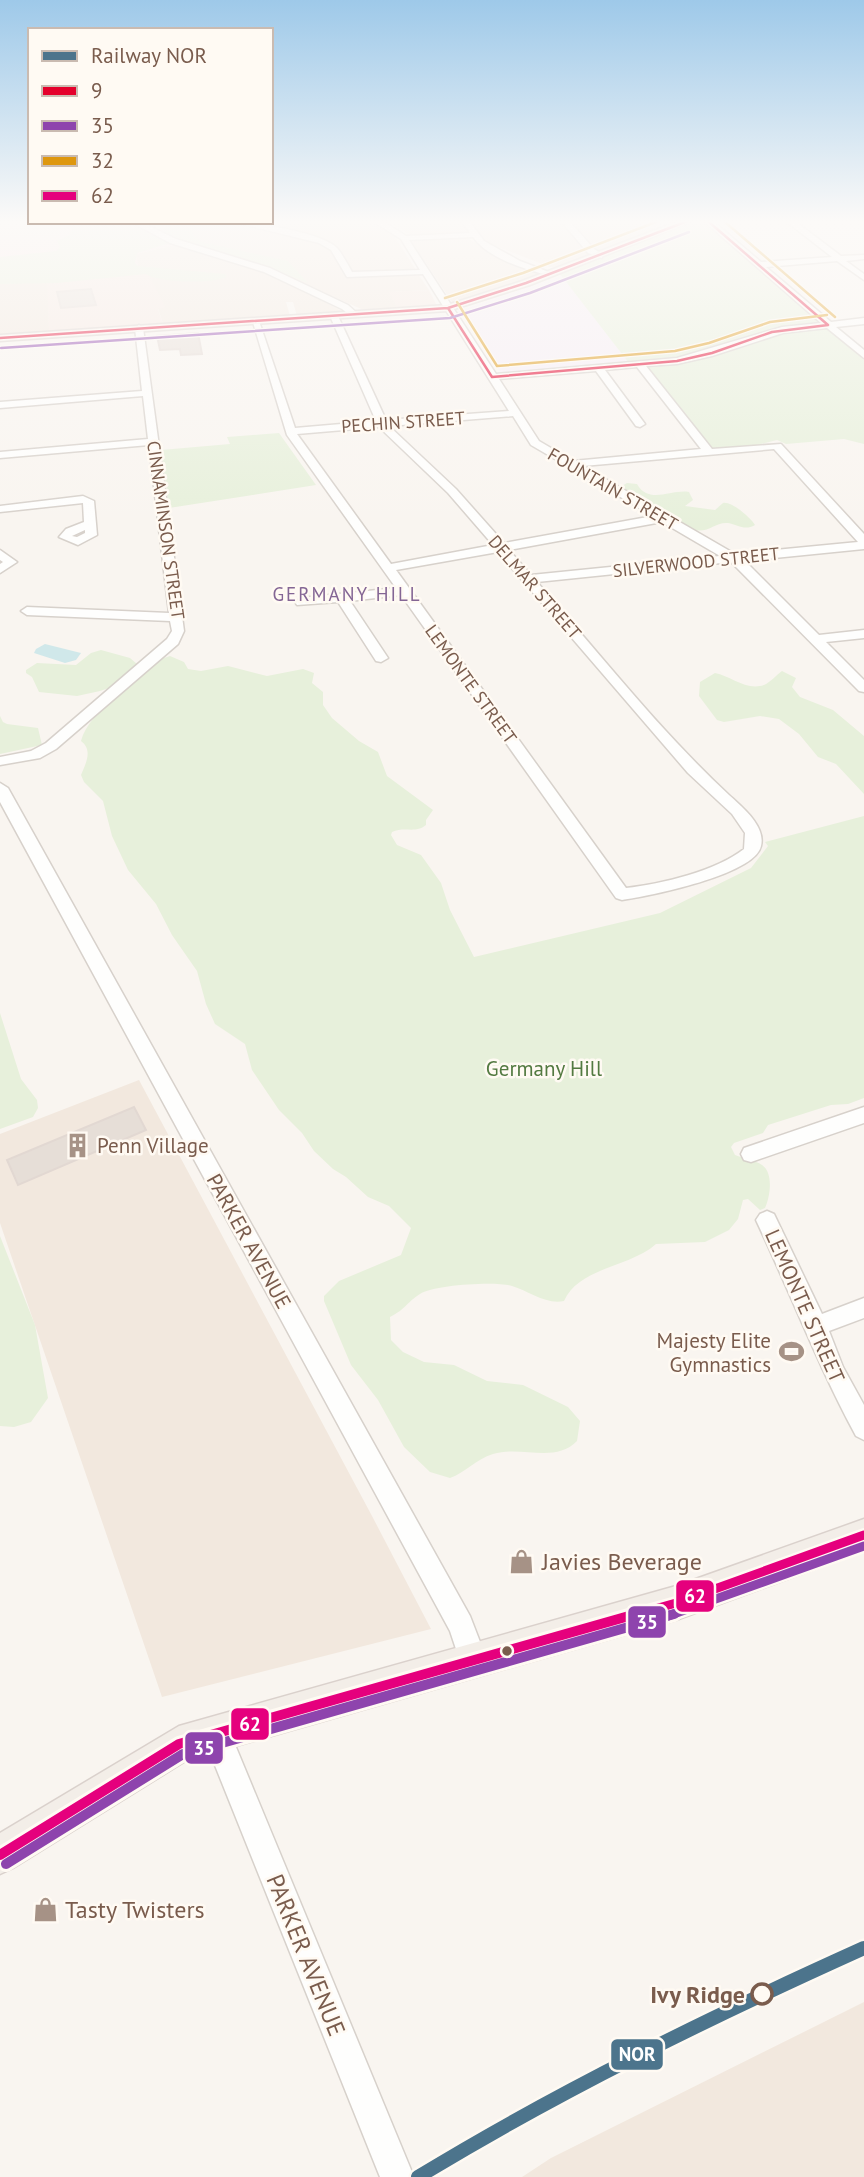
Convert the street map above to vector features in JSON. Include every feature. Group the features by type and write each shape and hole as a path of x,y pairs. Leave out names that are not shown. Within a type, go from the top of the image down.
{"main road":[{"path":"0,338 212,324"},
{"path":"0,1855 179,1744 676,1603 864,1535"}],"street":[{"name":"LEMONTE STREET","path":"256,324 290,431 622,894"},
{"name":"DELMAR STREET","path":"337,324 382,423 445,484 693,770 744,819 753,832 754,845 742,859 648,892 622,894"},
{"name":"FOUNTAIN STREET","path":"458,324 535,443 733,558 864,688"},
{"path":"828,324 864,355"},
{"path":"492,377 639,365 697,357 762,335 833,324"},
{"name":"CINNAMINSON STREET","path":"0,761 35,755 69,733 173,641 178,631 139,328"},
{"path":"639,365 709,452"},
{"path":"599,368 640,424"},
{"path":"0,405 148,393"},
{"name":"PECHIN STREET","path":"290,431 516,413"},
{"path":"0,455 153,442"},
{"path":"571,464 776,446 864,543"},
{"path":"0,509 83,499 88,502 89,524"},
{"path":"388,568 663,518"},
{"name":"SILVERWOOD STREET","path":"528,579 864,543"},
{"path":"0,554 11,562 0,569"},
{"path":"301,602 404,591"},
{"path":"342,598 381,658"},
{"path":"27,611 62,610 177,617"},
{"path":"815,639 864,634"},
{"name":"PARKER AVENUE","path":"0,788 449,1603 467,1639 473,1660"},
{"path":"751,1154 864,1115"},
{"name":"LEMONTE STREET","path":"767,1220 816,1326 833,1372 864,1428"},
{"path":"816,1326 864,1308"},
{"name":"PARKER AVENUE","path":"216,1733 397,2177"}],"shaded area":[{"path":"0,324 49,324 49,332 0,336"},
{"path":"49,324 163,324 49,332"},
{"path":"468,324 599,324 629,363 501,373"},
{"name":"Penn Village","path":"139,1080 431,1629 162,1697 0,1223 0,1134"},
{"path":"864,2002 864,2177 522,2177 551,2158"}],"green space":[{"path":"598,324 818,324 755,335 697,355 629,363"},
{"path":"827,328 864,360 864,444 844,439 786,444 777,440 749,447 712,449 646,367 780,333"},
{"path":"279,433 316,485 169,508 161,450 230,444 227,437"},
{"path":"627,483 637,484 648,494 654,495 689,492 693,500 685,506 715,510 727,503 741,511 755,525 745,528 723,523 704,530 694,530 629,493 622,486"},
{"path":"101,650 130,658 137,664 109,688 100,691 77,696 39,692 32,677 26,673 26,670 37,663 76,665 91,653"},
{"name":"Germany Hill","path":"170,656 184,662 188,669 201,671 228,666 267,676 303,669 314,673 312,683 323,692 323,705 332,718 359,741 378,752 387,776 433,810 422,828 397,830 391,835 397,845 421,855 441,883 450,910 474,957 660,913 751,868 768,846 765,842 864,816 864,1098 848,1104 831,1105 768,1125 763,1133 734,1143 731,1147 735,1155 759,1163 766,1169 770,1179 765,1208 760,1210 748,1199 743,1200 738,1219 729,1230 705,1242 656,1244 633,1258 581,1281 564,1301 544,1299 512,1286 465,1285 427,1291 390,1317 391,1340 403,1352 424,1362 454,1365 487,1381 523,1385 568,1407 580,1421 577,1441 568,1448 548,1453 515,1451 493,1454 450,1478 430,1472 404,1447 378,1400 351,1365 324,1296 339,1281 401,1255 411,1228 389,1206 368,1197 314,1151 302,1133 279,1110 252,1070 245,1044 215,1024 197,971 172,935 156,904 128,870 112,836 103,801 84,782 81,775 88,753 81,741 94,718 161,659"},
{"path":"782,671 796,678 792,687 800,697 833,710 864,736 864,794 836,764 818,757 799,734 779,719 760,716 724,722 717,720 699,696 700,682 715,673 745,685 757,686 767,684"},
{"path":"0,716 7,724 38,728 42,745 0,754"},
{"path":"0,1013 21,1079 37,1100 38,1108 33,1117 0,1129"},
{"path":"0,1236 35,1325 48,1398 31,1422 14,1427 0,1426"}],"water":[{"path":"45,644 81,653 76,660 65,663 34,653"}],"building":[{"path":"198,333 202,354 181,355 180,349 160,350 157,336"},
{"name":"Penn Village","path":"134,1107 146,1130 18,1185 7,1160"}],"rail line":[{"name":"NOR","path":"418,2177 581,2083 750,2000 864,1948"}],"transit line":[{"name":"9","path":"0,338 215,324"},
{"name":"35","path":"1,348 366,324"},
{"name":"9","path":"458,324 492,377 677,361 712,353 772,332 828,325"},
{"name":"32","path":"470,324 497,366 675,351 709,343 765,324"},
{"name":"62","path":"0,1855 179,1744 676,1603 864,1535"},
{"name":"35","path":"6,1864 183,1754 679,1613 864,1546"}],"place":[{"name":"Penn Village","path":"77,1145"},
{"name":"Majesty Elite Gymnastics","path":"791,1352"},
{"name":"Javies Beverage","path":"522,1561"},
{"name":"Tasty Twisters","path":"45,1909"},
{"name":"Ivy Ridge","path":"762,1994"}],"district":[{"name":"GERMANY HILL","path":"347,594"}]}
